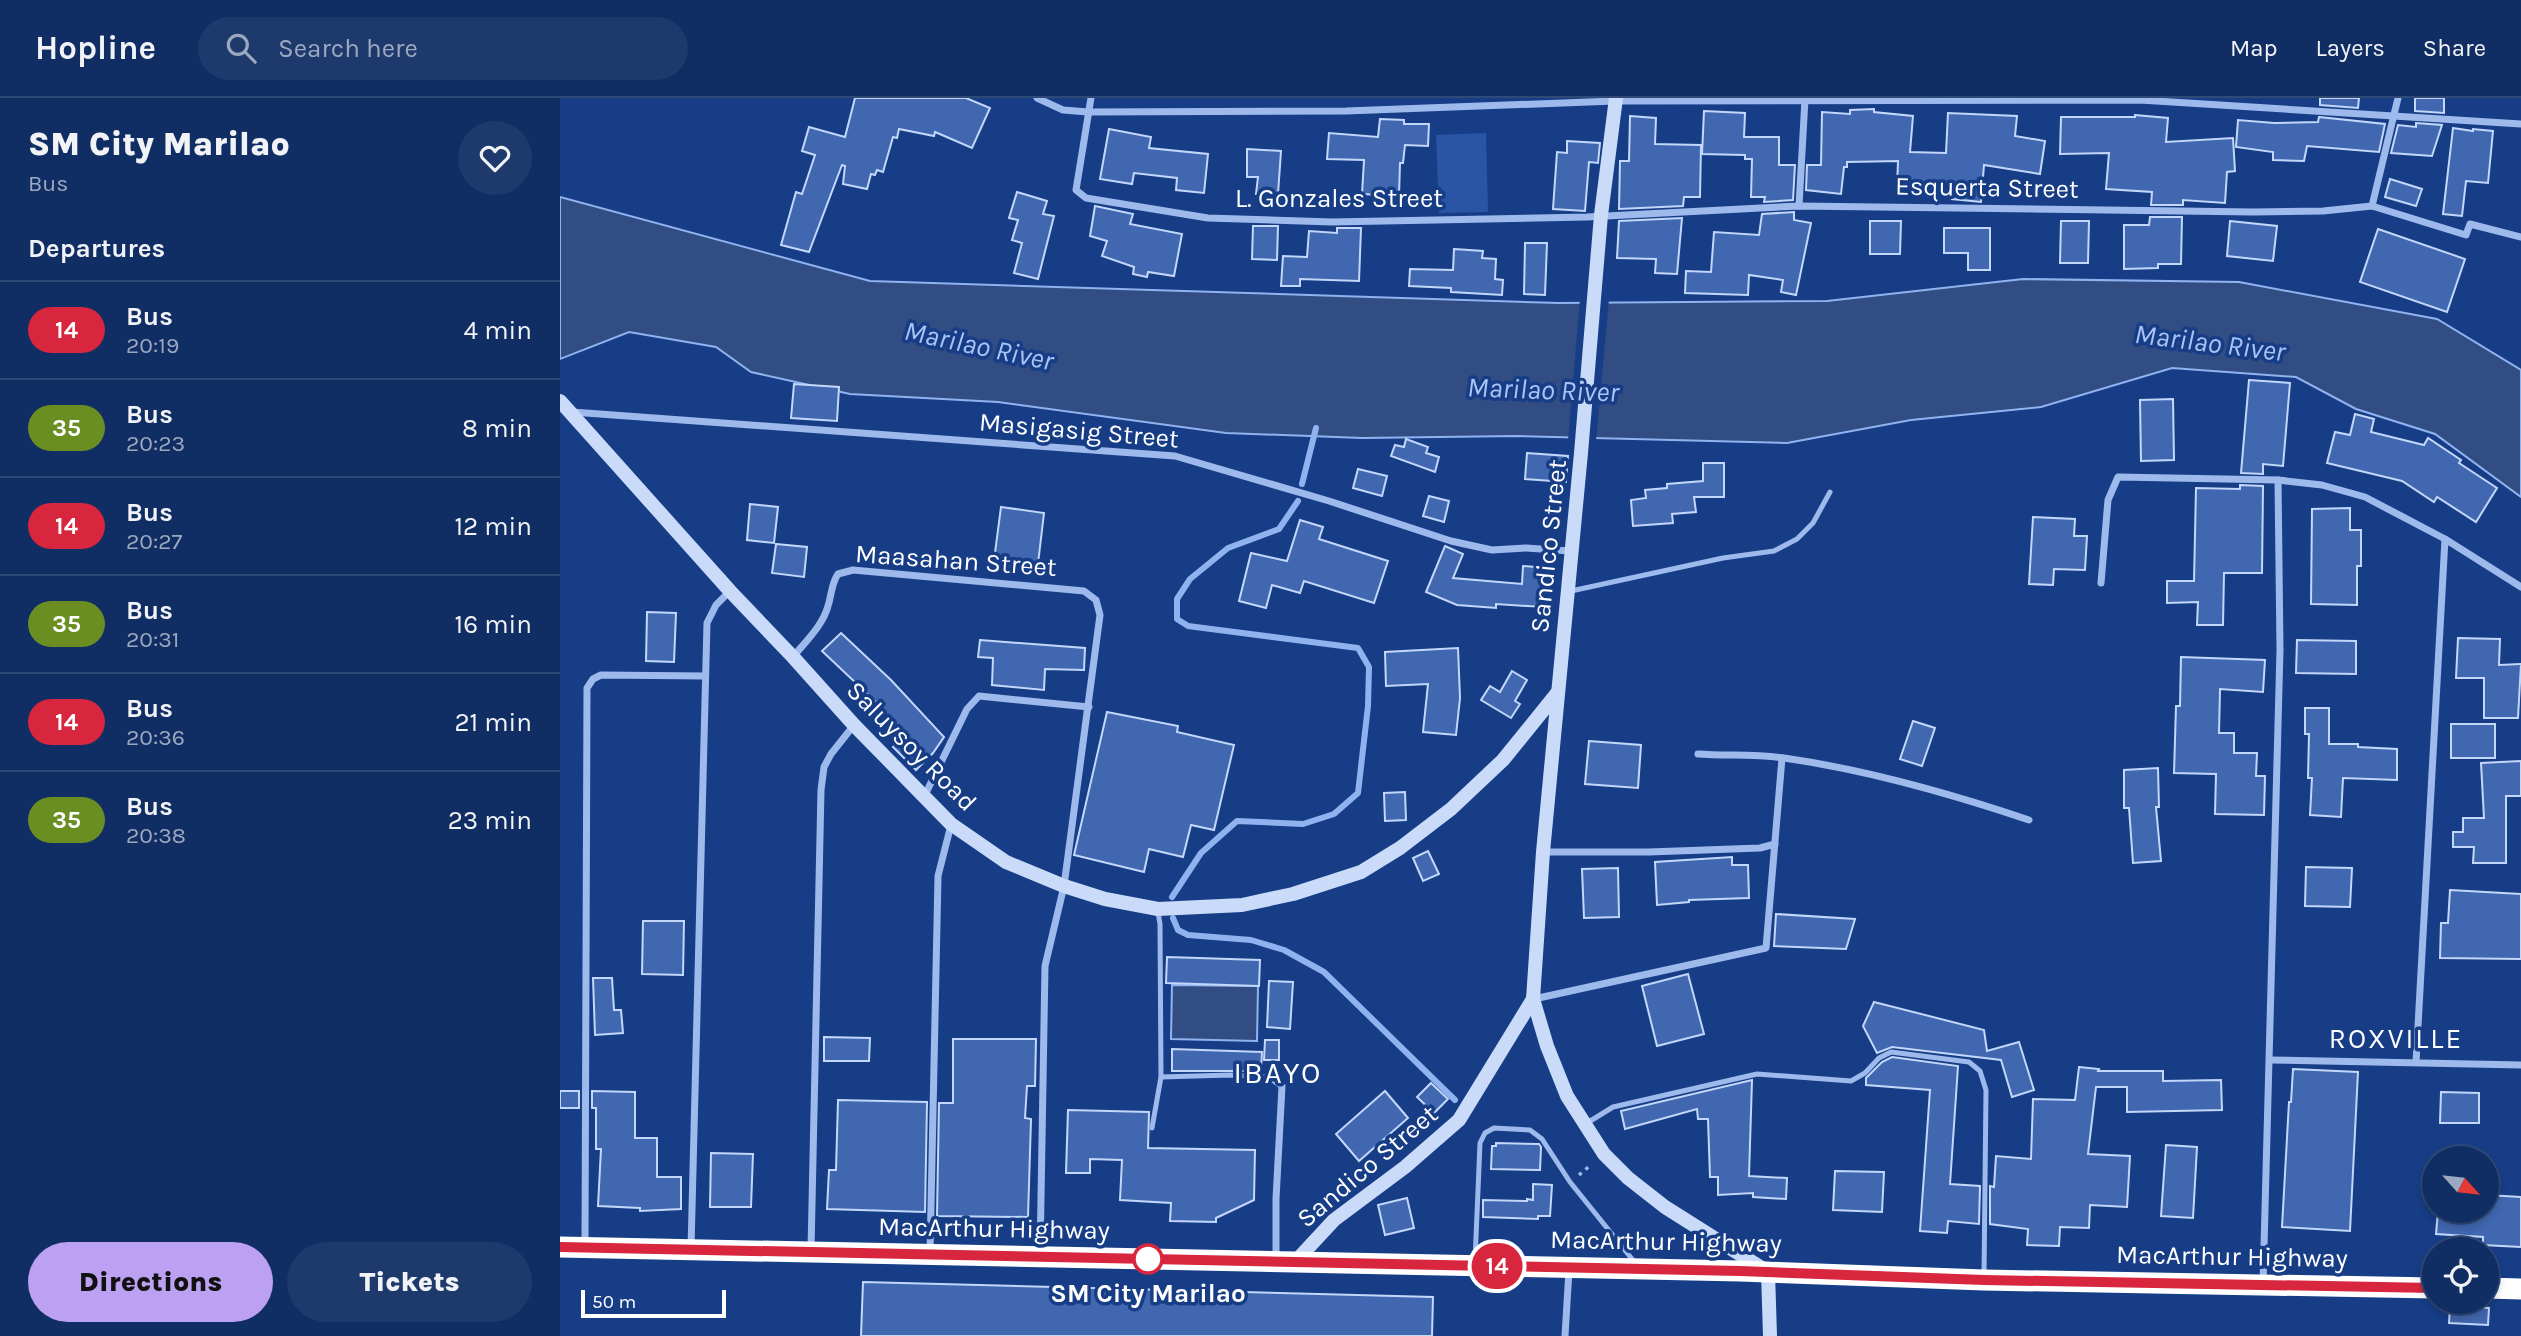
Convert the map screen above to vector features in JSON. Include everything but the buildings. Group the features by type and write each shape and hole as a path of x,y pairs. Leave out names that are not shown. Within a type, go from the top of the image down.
{"highway":[{"name":"MacArthur Highway","path":"560,1247 1569,1267 1984,1280 2422,1287"},
{"path":"2499,1288 2521,1289"}],"main road":[{"name":"Sandico Street","path":"1615,99 1601,215 1570,551 1543,852 1533,999 1547,1046 1567,1097 1604,1154 1656,1200 1768,1272"},
{"name":"Saluysoy Road","path":"560,401 730,591 854,725 951,824 1006,862 1064,886 1105,899 1158,909 1242,905 1293,894 1361,872 1400,848 1451,809 1503,760 1558,692"},
{"name":"Sandico Street","path":"1286,1261 1334,1220 1405,1167 1459,1120 1533,999"},
{"path":"1768,1272 1770,1336"}],"street":[{"path":"1037,98 1063,110 1088,113 1346,111 1615,99 2140,99 2521,124"},
{"path":"1088,113 1091,98"},
{"path":"2398,98 2372,206 2466,235 2470,224 2521,237"},
{"path":"1799,206 1805,100"},
{"name":"L. Gonzales Street","path":"1088,113 1076,190 1086,198 1208,218 1332,222 1601,215"},
{"name":"Esquerta Street","path":"1601,215 1799,206 2253,212 2323,211 2372,206"},
{"name":"Masigasig Street","path":"571,412 1175,456 1329,501 1451,541 1492,550 1526,548 1570,551"},
{"path":"2101,583 2108,500 2118,477 2278,480 2322,485 2365,497 2445,539 2521,587"},
{"path":"2263,1285 2280,650 2278,480"},
{"path":"2416,1062 2445,539"},
{"name":"Maasahan Street","path":"793,657 820,623 828,606 832,582 838,574 853,570 1084,591 1096,600 1100,615 1089,707"},
{"path":"691,1250 707,623 716,605 730,591"},
{"path":"585,1248 587,688 593,679 601,675 705,676"},
{"path":"925,797 967,709 979,696 1089,707 1064,886 1045,966 1040,1257"},
{"path":"811,1252 821,790 824,767 854,725"},
{"path":"1698,754 1782,758 1864,773 1938,791 2029,820"},
{"path":"1533,999 1766,948 1782,758"},
{"path":"930,1255 938,876 951,824"},
{"path":"1543,852 1649,852 1760,848 1775,844"},
{"path":"2270,1059 2521,1066"},
{"path":"1270,1077 1282,1086 1276,1199 1286,1261"},
{"path":"1566,1336 1569,1267"}],"lane":[{"path":"1568,592 1723,558 1774,551 1797,539 1813,523 1830,492"},
{"path":"1152,1128 1161,1077 1158,909"},
{"path":"1585,1124 1613,1107 1757,1074 1851,1081 1865,1073 1879,1058 1891,1052 1969,1062 1980,1071 1986,1090 1984,1280"},
{"path":"1161,1077 1270,1077"},
{"path":"1475,1265 1480,1143 1485,1133 1494,1128 1530,1130 1542,1139 1570,1182 1640,1269"}],"path":[{"path":"1570,1182 1604,1154"}],"shaded area":[{"path":"1486,133 1488,212 1439,213 1436,135"}],"water":[{"name":"Marilao River","path":"560,197 870,281 1559,303 1827,301 2023,279 2239,282 2437,319 2521,370 2521,497 2435,434 2356,409 2296,377 2172,368 2041,407 1911,420 1787,443 1516,436 1362,438 1226,433 998,402 850,394 751,372 716,347 629,332 560,359"},
{"path":"1172,985 1258,986 1257,1041 1171,1039"}],"pier":[{"path":"1580,299 1609,299 1596,441 1568,441"}],"waterway":[{"path":"1302,484 1316,428"},
{"path":"1172,897 1201,853 1237,821 1303,824 1334,814 1358,793 1368,706 1369,667 1358,648 1188,626 1177,619 1177,599 1190,579 1228,548 1279,529 1298,501"},
{"path":"1173,918 1178,930 1188,935 1251,940 1284,950 1324,972 1455,1100"}],"bus line":[{"name":"14","path":"560,1247 2422,1288"}],"place":[{"name":"SM City Marilao","path":"1148,1259"}],"district":[{"name":"ROXVILLE","path":"2396,1038"},
{"name":"IBAYO","path":"1278,1073"}]}
